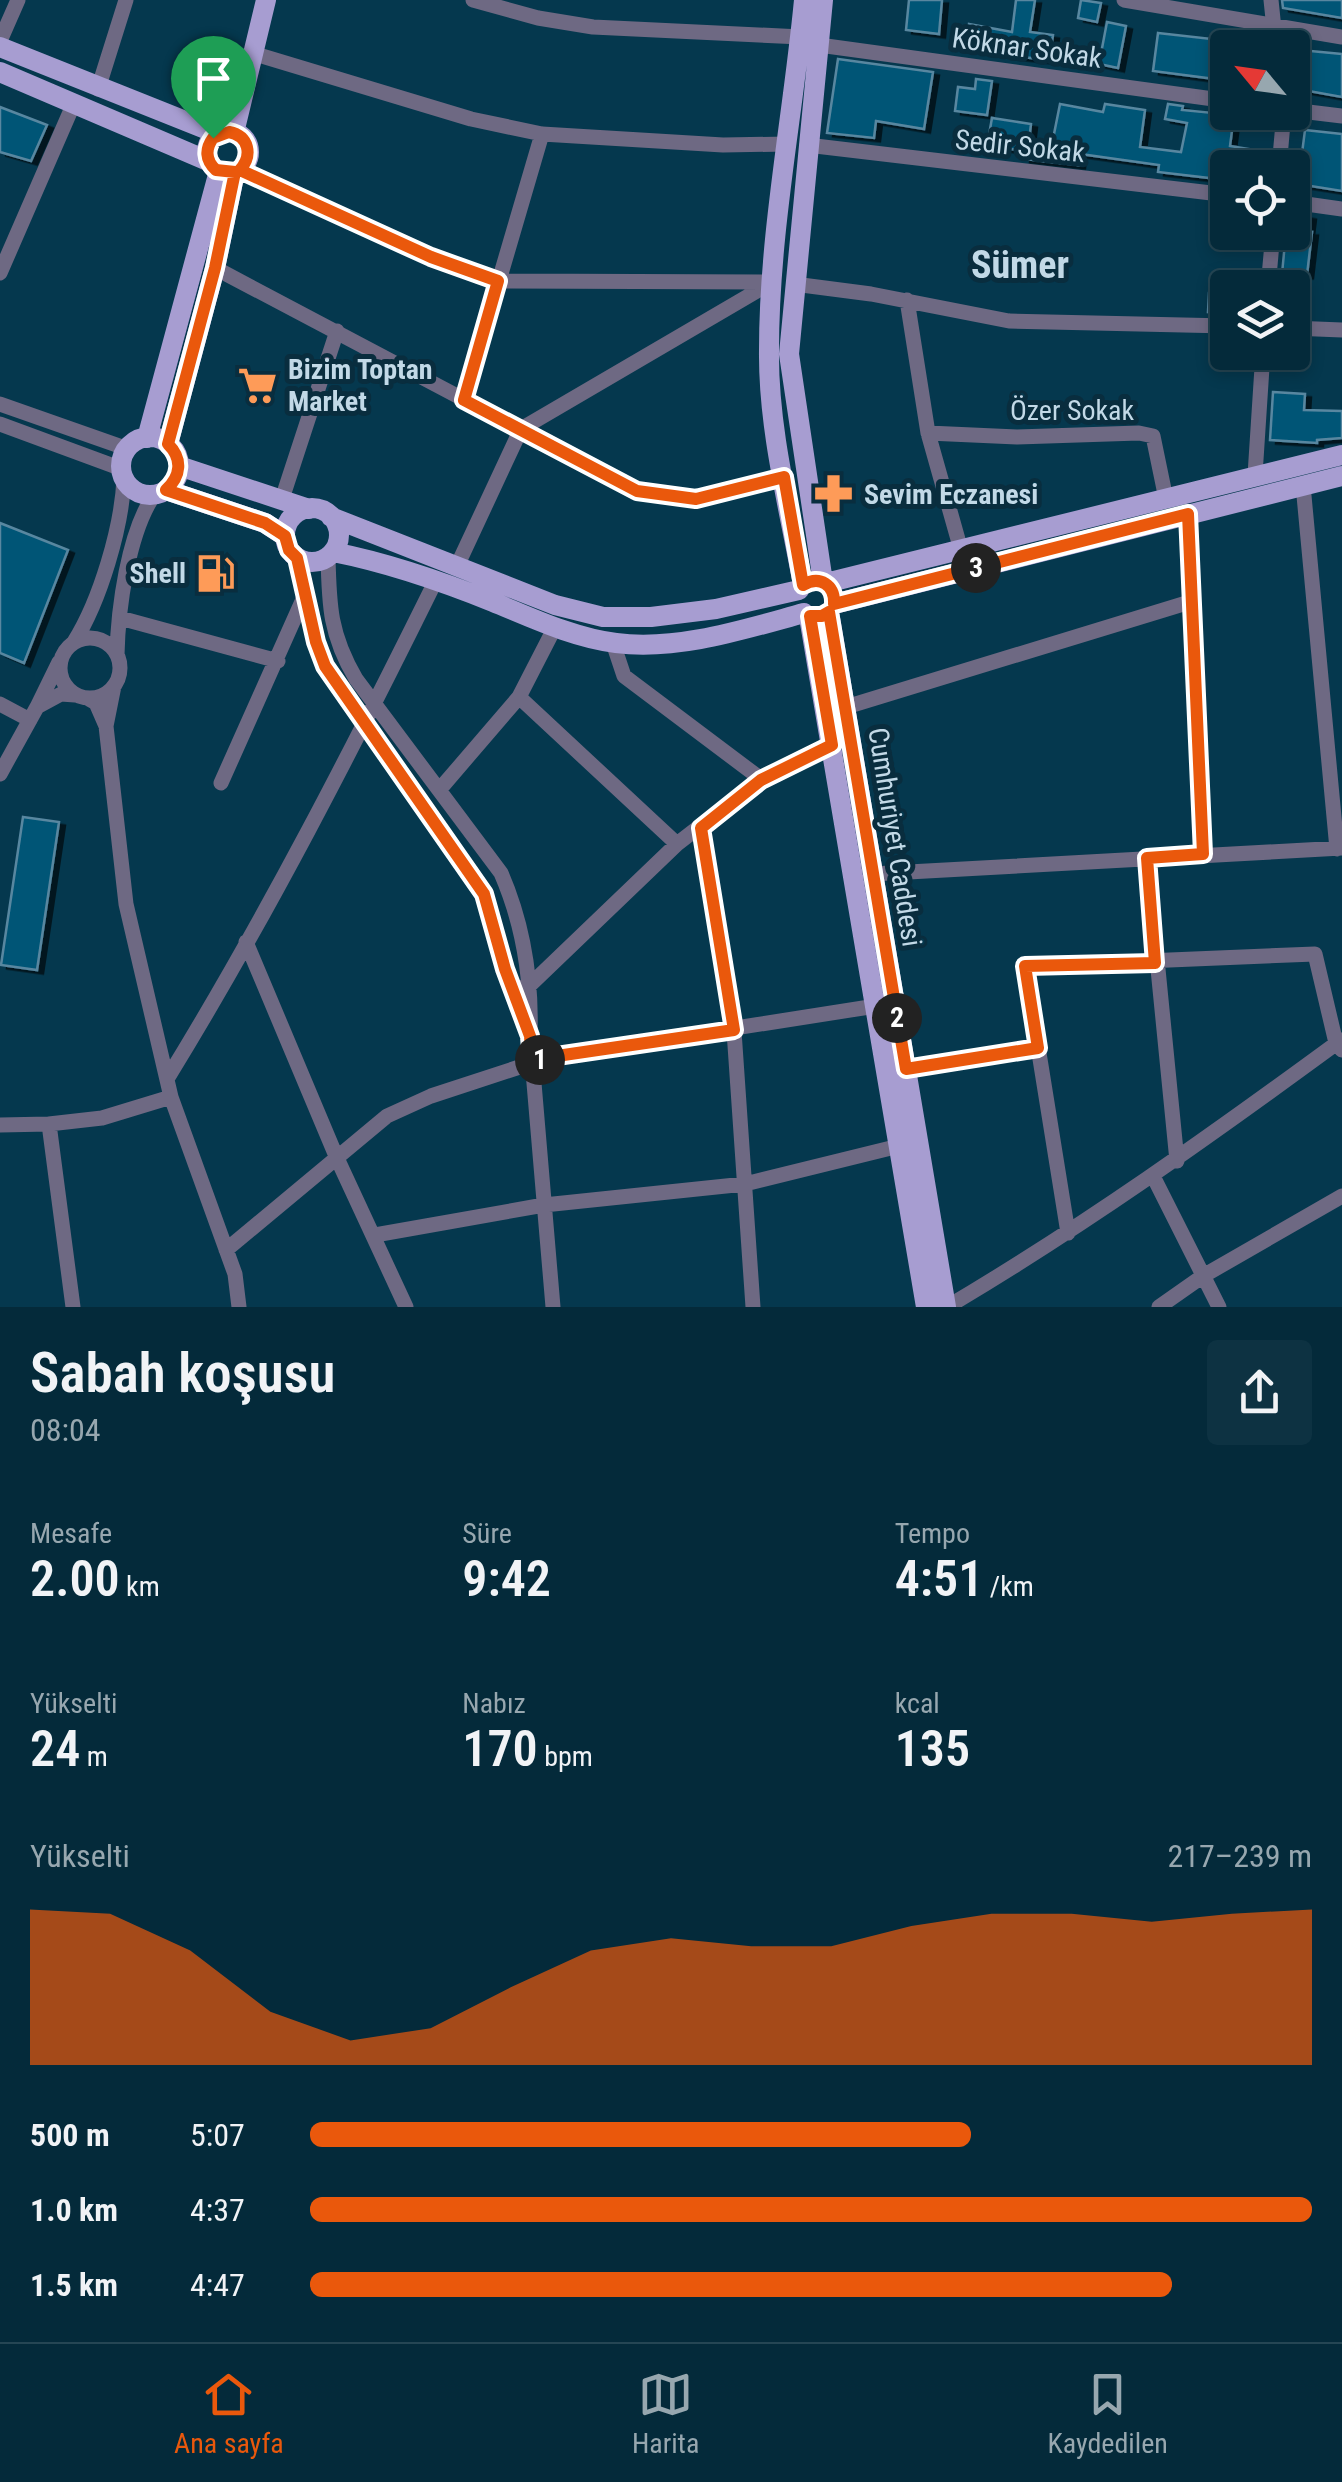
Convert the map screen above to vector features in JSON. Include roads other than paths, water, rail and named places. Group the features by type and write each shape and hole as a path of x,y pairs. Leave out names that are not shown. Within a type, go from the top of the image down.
{"main road":[{"path":"266,0 226,133 209,143 225,168 215,268 158,441 125,465 136,491 160,492 265,523 285,536"},
{"path":"804,0 810,41"},
{"path":"813,585 784,477 768,352 783,283 810,41 824,0"},
{"path":"0,44 98,89 226,133 248,147 247,160 225,168 0,72"},
{"path":"158,441 225,168"},
{"path":"783,283 813,585 797,602 819,611"},
{"path":"158,441 176,452 179,466 178,476 160,492"},
{"path":"179,466 321,510 555,604 603,617 651,618 716,610 1342,455"},
{"path":"309,509 290,520 285,536 289,550 297,558 314,562 331,554 372,559 555,627 614,643 648,645 721,634 819,611 1342,476"},
{"path":"331,517 338,532 331,554"},
{"path":"813,585 834,592 819,611"},
{"name":"Cumhuriyet Caddesi","path":"819,611 846,707 947,1307"},
{"name":"Cumhuriyet Caddesi","path":"819,611 832,745 926,1307"}],"street":[{"path":"0,44 18,0"},
{"path":"98,89 126,0"},
{"name":"Köknar Sokak","path":"472,0 538,18 593,26 810,41 1210,98"},
{"path":"538,18 542,0"},
{"path":"1124,0 1342,37"},
{"path":"1271,0 1274,28"},
{"name":"Sedir Sokak","path":"252,53 471,119 542,134 724,145 797,145 1210,192"},
{"path":"0,273 6,243 74,104"},
{"path":"1310,112 1342,116"},
{"path":"464,400 542,134"},
{"path":"225,168 431,257 498,281 783,283 906,300 1009,321 1210,326"},
{"path":"1310,204 1342,208"},
{"path":"215,268 637,491 696,499 784,477"},
{"path":"458,564 522,429 783,283"},
{"path":"906,300 928,433 960,550"},
{"path":"1310,329 1342,330"},
{"path":"282,499 338,332"},
{"path":"1255,475 1261,370"},
{"path":"0,404 125,465"},
{"path":"0,424 125,465"},
{"name":"Özer Sokak","path":"928,433 1152,436 1166,498"},
{"path":"0,774 61,658 85,624 120,512 125,465"},
{"path":"872,874 1340,848 1303,485"},
{"path":"160,492 138,525 120,618 120,671 106,726 126,904 171,1097 234,1274 239,1307"},
{"path":"1188,514 1203,854"},
{"path":"331,554 329,602 340,651 501,873 516,907 530,985 530,1036 553,1307"},
{"path":"297,558 304,598 325,666 484,894 511,989 530,1036"},
{"path":"168,1078 375,704 436,580"},
{"path":"221,782 304,598"},
{"path":"846,707 1192,601"},
{"path":"120,618 278,661"},
{"path":"440,789 519,696 555,627"},
{"path":"74,642 94,637 112,647 117,655"},
{"path":"614,643 624,676 761,780"},
{"path":"61,658 63,683 96,704 106,726"},
{"path":"33,713 60,694 102,695 114,686"},
{"path":"519,696 677,844"},
{"path":"0,704 33,713"},
{"path":"511,989 530,985 677,844 761,780 832,745"},
{"path":"701,828 734,1030 754,1307"},
{"path":"1147,858 1177,1160"},
{"path":"246,942 336,1156 406,1307"},
{"path":"947,1307 1068,1233 1340,1044 1316,954 1025,966 1068,1233"},
{"path":"226,1250 387,1116 431,1096 550,1057 876,1006"},
{"path":"906,1069 1038,1048"},
{"path":"0,1125 102,1118 171,1097"},
{"path":"49,1124 72,1307"},
{"path":"375,1235 544,1204 744,1184 900,1146"},
{"path":"1153,1176 1220,1307"},
{"path":"1158,1307 1203,1276 1342,1196"}],"place":[{"name":"Bizim Toptan Market","path":"258,385"},
{"name":"Sevim Eczanesi","path":"834,494"},
{"name":"Shell","path":"216,573"}],"district":[{"name":"Sümer","path":"1020,265"}]}
